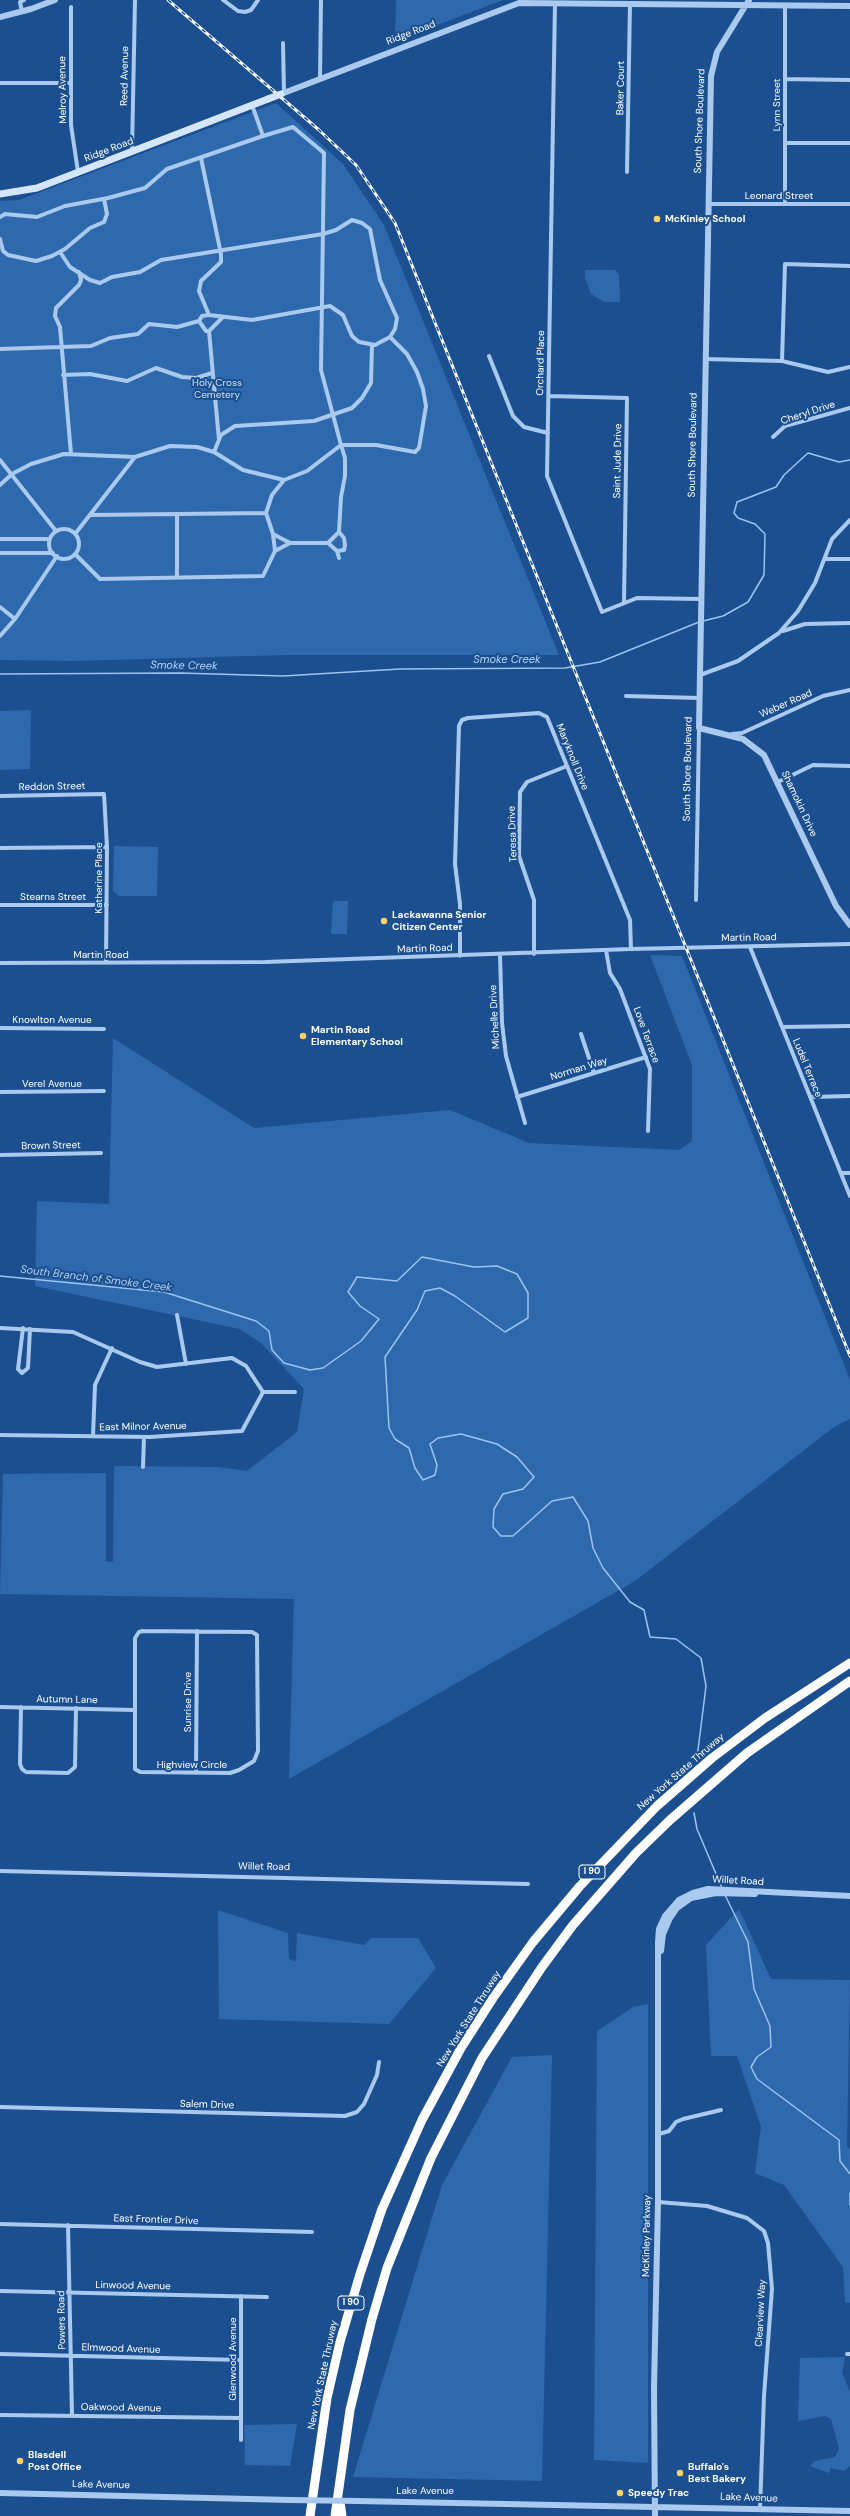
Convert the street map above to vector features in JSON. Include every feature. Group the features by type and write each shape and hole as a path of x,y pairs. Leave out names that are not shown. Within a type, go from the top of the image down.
{"highway":[{"name":"New York State Thruway","path":"310,2516 327,2398 340,2342 362,2267 382,2209 412,2141 461,2048 489,2004 533,1942 580,1886 657,1806 712,1758 764,1718 850,1663"},
{"name":"I 90","path":"336,2516 350,2410 387,2268 405,2219 437,2145 461,2096 511,2011 573,1925 622,1870 670,1820 747,1753 850,1681"},
{"path":"339,2490 342,2516"}],"main road":[{"name":"Ridge Road","path":"0,194 37,188 283,94"}],"street":[{"path":"22,12 20,2 24,0"},
{"path":"0,17 22,12 54,0"},
{"name":"Reed Avenue","path":"132,152 135,0"},
{"path":"223,0 238,11 245,12 256,5 258,0"},
{"path":"320,79 321,0"},
{"name":"Ridge Road","path":"283,94 519,3 747,3 785,6 850,6"},
{"name":"Orchard Place","path":"555,3 547,476 602,612 637,598 701,599"},
{"name":"South Shore Boulevard","path":"696,900 700,608 712,67 724,40 747,3"},
{"name":"Baker Court","path":"628,172 630,4"},
{"name":"Lynn Street","path":"785,6 785,204"},
{"name":"Melroy Avenue","path":"70,7 69,83 71,125 78,172"},
{"path":"283,94 284,43"},
{"path":"785,79 850,80"},
{"path":"0,83 69,83"},
{"path":"252,106 263,136"},
{"path":"0,217 5,214 37,217 66,206 104,199 145,188 167,169 293,127 324,153 321,370 345,458 346,476 341,497 339,532 328,543"},
{"path":"785,143 850,143"},
{"path":"201,158 221,250 221,262 201,281 199,291 209,315"},
{"path":"2,251 8,255 28,261 36,261 60,252 90,228 104,222 107,214 104,199"},
{"name":"Leonard Street","path":"708,204 850,204"},
{"path":"60,252 70,267 79,271 90,280 100,283 112,277 140,272 162,260 323,234 336,230 352,220 362,223 370,229 380,280 397,318 395,329 390,338 372,346 359,342 352,336 343,315 338,310 330,306 252,320 222,318 209,315 202,316"},
{"path":"0,239 2,251 0,256"},
{"path":"782,361 785,264 850,266"},
{"path":"71,454 56,308 79,286 81,280 79,271"},
{"path":"0,349 91,346 110,338 128,337 138,334 149,324 177,327 199,320 205,307"},
{"path":"219,440 209,331 222,318"},
{"path":"199,320 206,331 209,331"},
{"path":"75,554 100,579 262,576 275,551 273,534 266,513 272,494 284,480 307,471 341,445 376,446 415,452 419,448 426,406 423,389 417,372 407,354 390,338"},
{"path":"214,452 221,435 235,426 314,421 333,416 352,408 362,398 371,383 372,346"},
{"path":"489,356 513,416 524,427 548,433"},
{"path":"705,359 782,361 820,371 850,369"},
{"path":"64,375 90,374 127,381 156,368 182,378 196,378 212,373"},
{"name":"Saint Jude Drive","path":"549,396 627,398 624,603"},
{"name":"Cheryl Drive","path":"773,437 786,426 850,408"},
{"path":"0,485 12,474 31,464 64,454 135,457 170,446 197,447 214,452 243,470 284,480"},
{"path":"75,534 135,457"},
{"path":"0,460 56,531"},
{"path":"90,515 266,513"},
{"path":"177,514 177,577"},
{"path":"779,633 804,603 826,559 832,539 850,520"},
{"path":"0,553 53,553 57,556 65,558 75,554 79,543 75,534 67,529 56,531 50,539 53,553"},
{"path":"337,551 344,550 346,545 344,538 339,532"},
{"path":"273,534 290,543 328,543 337,551 339,558"},
{"path":"0,539 50,539"},
{"path":"275,551 290,543"},
{"path":"0,636 15,619 57,556"},
{"path":"826,559 850,559"},
{"path":"0,607 15,619"},
{"path":"700,675 738,662 779,633 800,624 850,623"},
{"name":"Weber Road","path":"730,734 742,733 823,696 850,690"},
{"path":"626,696 699,698"},
{"name":"Maryknoll Drive","path":"460,956 460,904 455,864 460,723 468,718 543,714 548,717 630,920 631,949"},
{"name":"Shamokin Drive","path":"699,728 730,734 758,749 768,762 836,906 850,925"},
{"path":"778,782 813,765 850,766"},
{"name":"Teresa Drive","path":"534,954 534,900 519,856 520,792 528,782 567,766"},
{"name":"Reddon Street","path":"0,796 104,794"},
{"name":"Katherine Place","path":"104,794 107,847 106,962"},
{"path":"0,848 107,847"},
{"name":"Stearns Street","path":"0,906 107,905"},
{"name":"Martin Road","path":"0,963 272,962 534,954 631,949 850,944"},
{"name":"Ludel Terrace","path":"750,947 850,1196"},
{"name":"Love Terrace","path":"606,950 608,969 620,989 650,1069 648,1131"},
{"name":"Michelle Drive","path":"500,955 502,1023 506,1056 525,1123"},
{"path":"782,1027 850,1026"},
{"name":"Knowlton Avenue","path":"0,1028 104,1029"},
{"path":"581,1034 594,1073"},
{"name":"Norman Way","path":"517,1097 646,1057"},
{"name":"Verel Avenue","path":"0,1092 104,1091"},
{"path":"810,1096 850,1096"},
{"name":"Brown Street","path":"0,1155 101,1153"},
{"path":"841,1173 850,1173"},
{"path":"177,1315 186,1364"},
{"path":"0,1328 23,1328 73,1332 149,1365 164,1367 232,1358 246,1366 264,1392 295,1392"},
{"path":"23,1328 18,1369 22,1373 26,1372 28,1368 30,1329"},
{"path":"92,1436 94,1385 112,1348"},
{"name":"East Milnor Avenue","path":"0,1435 144,1437 242,1431 264,1392"},
{"path":"143,1467 144,1437"},
{"name":"Highview Circle","path":"144,1630 197,1631 255,1633 259,1638 257,1758 235,1772 196,1773 137,1771 134,1766 136,1634 144,1630"},
{"name":"Sunrise Drive","path":"196,1773 197,1631"},
{"name":"Autumn Lane","path":"0,1707 134,1710"},
{"path":"21,1707 20,1764 22,1769 26,1772 68,1773 74,1767 76,1708"},
{"name":"Willet Road","path":"0,1872 528,1884"},
{"name":"Willet Road","path":"680,1902 694,1893 708,1892 850,1896"},
{"name":"McKinley Parkway","path":"655,2516 654,2388 659,2134 659,1929 665,1916 680,1902"},
{"name":"Salem Drive","path":"0,2107 338,2116 350,2115 364,2104 378,2075 379,2062"},
{"path":"659,2134 669,2131 676,2122 683,2119 721,2110"},
{"name":"Clearview Way","path":"658,2202 707,2206 747,2218 764,2231 768,2243 772,2289 764,2396 760,2509"},
{"name":"East Frontier Drive","path":"0,2224 312,2232"},
{"name":"Powers Road","path":"68,2225 72,2415"},
{"name":"Linwood Avenue","path":"0,2291 266,2297"},
{"name":"Glenwood Avenue","path":"241,2296 241,2440"},
{"name":"Elmwood Avenue","path":"0,2354 241,2360"},
{"name":"Oakwood Avenue","path":"0,2415 241,2419"},
{"name":"Lake Avenue","path":"0,2493 850,2511"}],"green space":[{"path":"396,0 503,0 395,41"},
{"name":"Holy Cross Cemetery","path":"276,103 343,164 384,225 559,655 285,655 75,661 0,660 0,201 19,200"},
{"path":"585,270 615,270 619,274 620,302 604,302 591,294 585,278"},
{"path":"31,710 30,769 0,770 0,711"},
{"path":"114,846 158,847 157,896 119,896 113,891"},
{"path":"333,901 348,901 347,934 331,934"},
{"path":"650,955 682,956 850,1380 850,1419 834,1427 635,1581 289,1779 294,1599 0,1594 3,1474 106,1473 106,1561 113,1562 114,1466 218,1467 247,1471 297,1432 304,1389 261,1343 240,1329 35,1286 37,1201 109,1204 113,1038 254,1128 450,1110 529,1143 679,1150 692,1141 692,1065"},
{"path":"739,1909 771,1979 850,1980 847,2146 850,2149 850,2303 845,2302 843,2267 784,2185 755,2173 761,2127 737,2056 711,2056 706,1945"},
{"path":"218,1910 288,1933 289,1959 296,1961 297,1933 364,1945 371,1938 418,1938 436,1968 389,2024 219,2019"},
{"path":"648,2004 648,2463 594,2460 597,2031 633,2007"},
{"path":"552,2055 542,2481 353,2477 442,2185 512,2057"},
{"path":"845,2357 842,2373 850,2392 850,2466 844,2471 831,2468 829,2473 810,2466 815,2461 835,2457 839,2449 831,2419 825,2416 798,2421 800,2358"},
{"path":"297,2424 290,2466 245,2465 244,2425"}],"waterway":[{"name":"Smoke Creek","path":"703,621 723,616 748,602 764,575 765,534 755,524 738,518 734,513 737,502 776,487 784,475 808,453 839,462 850,460"},
{"name":"Smoke Creek","path":"0,674 180,673 283,676 400,669 565,668 600,662 699,622"},
{"name":"South Branch of Smoke Creek","path":"0,1276 164,1292 256,1321 269,1331 272,1350 284,1363 310,1370 323,1368 361,1341 379,1319 360,1306 348,1292 357,1277 397,1281 422,1257 474,1267 497,1266 517,1274 528,1293 528,1318 505,1332 455,1296 440,1288 425,1291 417,1310 385,1357 389,1428 395,1439 409,1448 415,1468 423,1480 435,1475 437,1465 430,1444 438,1438 461,1434 497,1444 517,1457 534,1477 523,1489 503,1494 494,1509 493,1527 501,1536 513,1536 552,1501 573,1497 588,1521 593,1548 603,1568 630,1602 644,1610 650,1637 676,1639 701,1658 706,1686 697,1758"},
{"name":"South Branch of Smoke Creek","path":"694,1813 697,1829 722,1888"},
{"name":"South Branch of Smoke Creek","path":"725,1895 748,1942 754,1989 770,2026 771,2047 757,2057 751,2067 757,2079 839,2140 840,2161 850,2174"},
{"name":"South Branch of Smoke Creek","path":"850,2193 850,2205"}],"railway":[{"path":"168,0 319,130 356,165 395,223 850,1356"}],"place":[{"name":"McKinley School","path":"657,219"},
{"name":"Lackawanna Senior Citizen Center","path":"384,921"},
{"name":"Martin Road Elementary School","path":"303,1036"},
{"name":"Blasdell Post Office","path":"20,2461"},
{"name":"Buffalo's Best Bakery","path":"680,2473"},
{"name":"Speedy Trac","path":"620,2493"}]}
